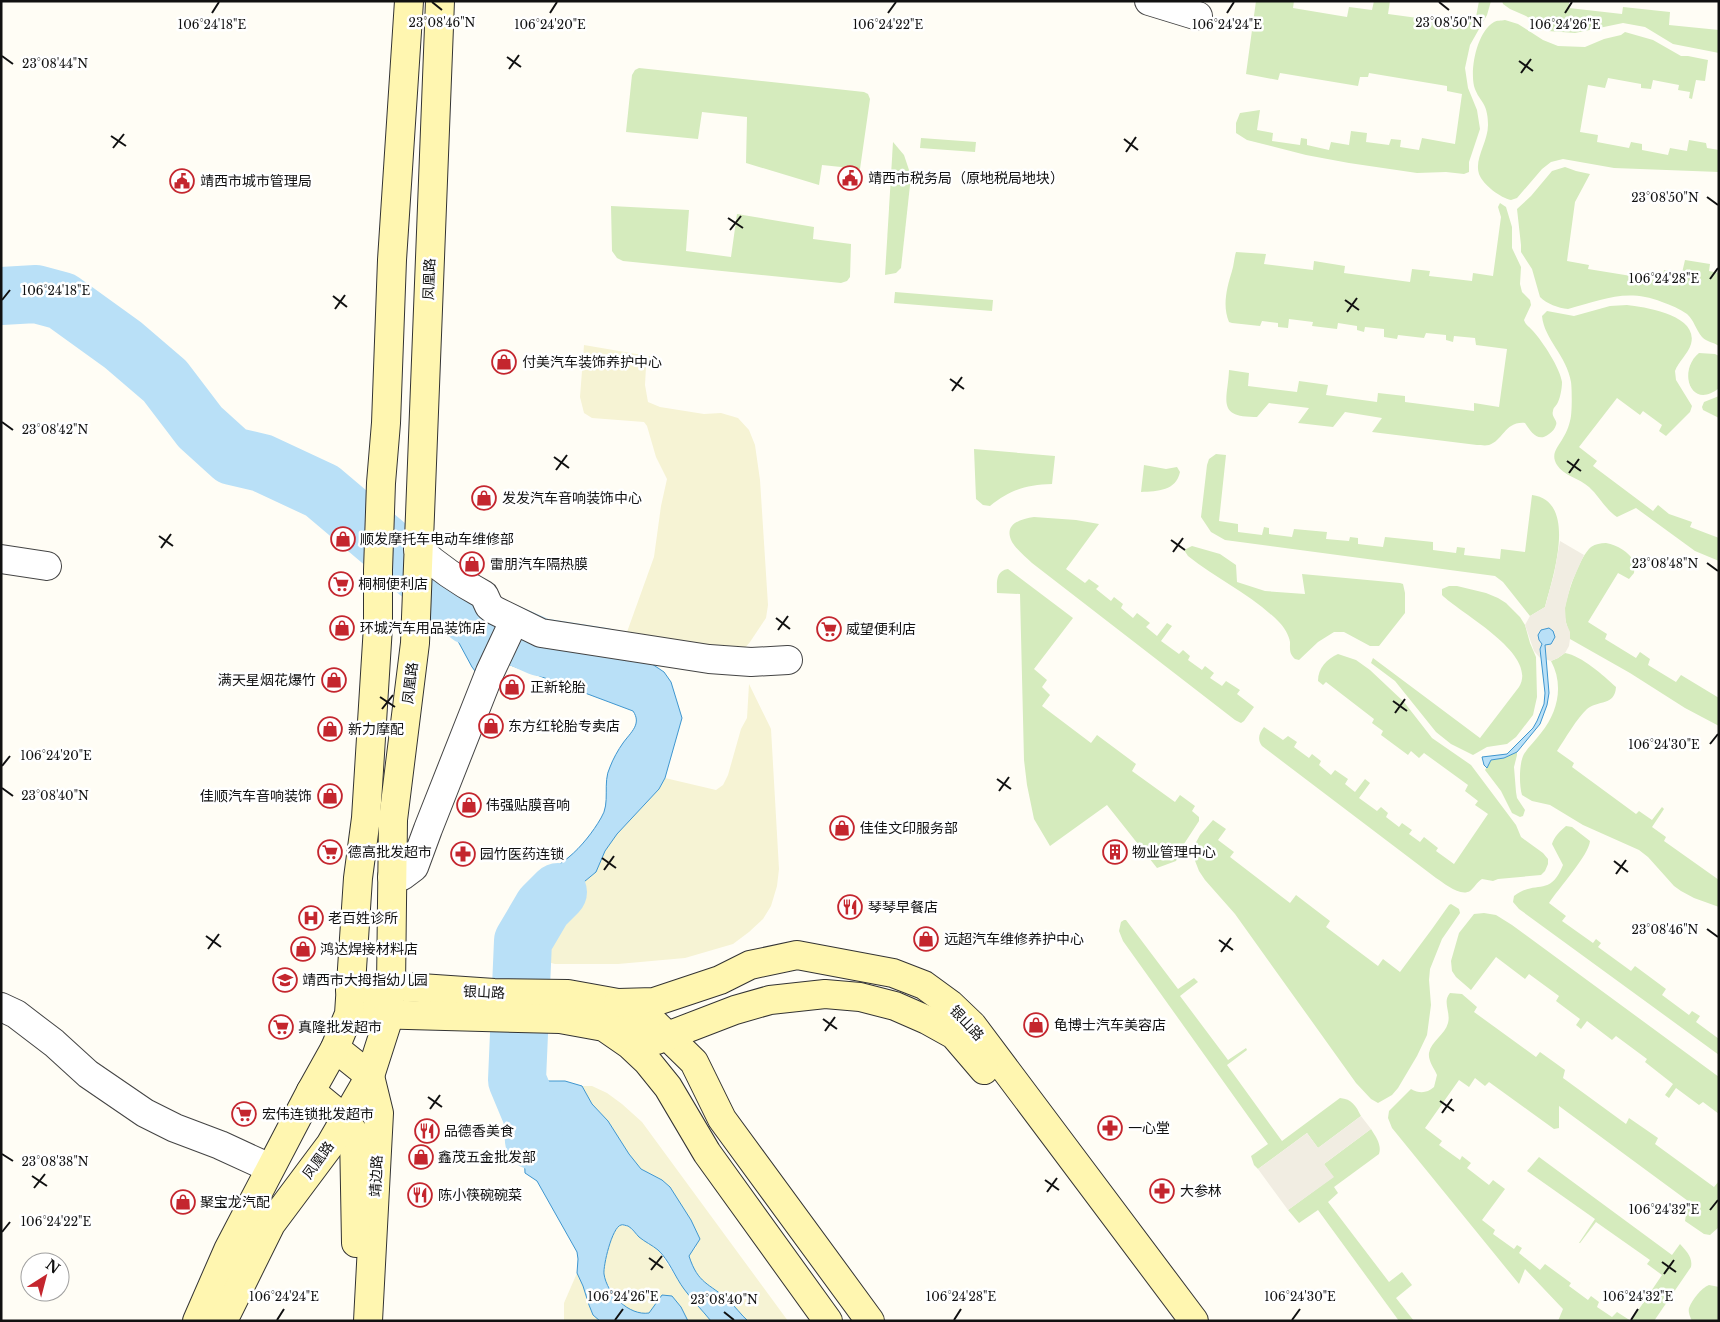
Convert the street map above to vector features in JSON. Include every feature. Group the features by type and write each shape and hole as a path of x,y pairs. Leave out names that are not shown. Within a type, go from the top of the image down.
{"main road":[{"path":"197,1321 228,1250 335,1048 349,1002 358,878 366,818 378,626 381,483 386,424 392,260 409,1"},
{"name":"凤凰路","path":"223,1321 271,1224 330,1145 370,1076 387,1023 391,986 393,820 415,643 440,1"},
{"name":"银山路","path":"349,1002 388,1015 494,1005 564,1006 654,1002 720,980 750,966 797,955 893,973 924,985 950,1004 972,1025 1194,1321"},
{"name":"银山路","path":"349,1002 391,986 494,1005"},
{"name":"银山路","path":"604,1027 657,1040 743,1007 770,1000 825,994 860,998 895,1006 928,1020 954,1034 982,1067 1171,1321"},
{"name":"银山路","path":"618,1004 648,1017 670,1036 694,1062 722,1119 870,1321"},
{"name":"银山路","path":"564,1006 604,1027 630,1045 658,1074 668,1087 707,1153 828,1321"},
{"path":"335,1048 370,1076"},
{"name":"靖边路","path":"368,1321 379,1113 370,1076"},
{"name":"靖边路","path":"311,1091 345,1119 354,1133 357,1303 355,1321"}],"street":[{"path":"1149,1 1198,16"},
{"path":"418,550 443,571 484,595 489,606 494,610 541,633 710,659 751,662 788,660"},
{"path":"1,559 47,566"},
{"path":"392,877 402,876 414,867 490,672 514,621"},
{"path":"1,1007 16,1014 54,1043 88,1074 145,1113 175,1128 220,1145 270,1168"}],"shaded area":[{"path":"584,345 654,357 646,367 645,385 648,402 660,407 704,414 721,413 738,418 749,430 755,445 760,480 768,605 766,618 744,649 737,652 627,632 654,557 667,479 656,457 647,426 644,422 592,418 584,413 580,397"},
{"path":"1560,541 1584,555 1571,584 1565,608 1566,623 1570,632 1569,646 1565,653 1551,661 1545,659 1545,645 1543,644 1540,649 1541,659 1534,651 1525,625 1530,616 1545,607"},
{"path":"749,684 771,729 779,869 777,886 771,906 763,919 733,944 685,958 618,964 555,964 540,960 534,945 550,910 596,872 605,851 617,834 659,789 665,778 716,790 723,785 728,775 741,729 747,718"},
{"path":"582,1086 592,1086 607,1093 642,1122 788,1321 748,1321 728,1300 704,1283 693,1267 689,1255 696,1247 679,1202 670,1187 662,1180 641,1169 608,1121 592,1104"},
{"path":"1361,1116 1371,1129 1324,1164 1334,1177 1288,1210 1258,1169 1307,1133 1318,1148"},
{"path":"621,1225 628,1226 638,1236 658,1250 684,1289 711,1321 688,1321 657,1300 654,1308 649,1313 640,1315 625,1307 606,1282 604,1273 612,1236"},
{"path":"577,1273 593,1315 600,1321 564,1321 564,1303"}],"green space":[{"path":"1256,1 1294,1 1293,8 1347,17 1349,7 1372,10 1374,1 1390,1 1388,14 1455,23 1456,15 1476,17 1479,1 1491,1 1487,15 1470,45 1465,68 1468,88 1477,110 1480,129 1469,162 1469,172 1464,174 1446,172 1417,173 1349,163 1306,155 1247,140 1236,133 1236,123 1240,113 1260,110 1257,130 1273,133 1272,141 1300,145 1301,138 1307,139 1307,145 1329,150 1331,142 1349,145 1351,131 1367,133 1366,142 1389,145 1391,139 1401,140 1400,147 1419,150 1422,138 1455,144 1462,94 1447,91 1447,86 1369,73 1368,77 1360,77 1358,86 1280,73 1278,80 1246,74"},
{"path":"1502,1 1569,1 1569,8 1622,14 1623,7 1670,12 1669,25 1719,30 1719,53 1673,44 1645,27 1623,23 1575,33 1548,31 1526,16 1510,9"},
{"path":"1505,20 1518,24 1543,40 1558,46 1585,47 1625,32 1653,40 1681,56 1708,60 1705,81 1696,80 1692,99 1689,98 1690,92 1678,90 1679,85 1653,80 1651,89 1641,88 1641,84 1608,78 1605,88 1588,85 1580,132 1598,135 1597,142 1629,148 1631,142 1642,144 1642,150 1668,155 1670,148 1687,151 1689,140 1706,143 1707,148 1719,150 1719,172 1614,168 1563,159 1551,162 1542,169 1517,198 1507,199 1488,187 1481,178 1478,168 1488,122 1485,108 1474,86 1474,60 1479,42 1488,27 1496,21"},
{"path":"639,68 864,92 868,94 870,99 860,169 822,165 819,185 746,163 747,117 702,112 698,139 626,132 632,75"},
{"path":"921,138 976,142 975,152 920,148"},
{"path":"893,142 904,155 911,176 901,268 896,273 885,275"},
{"path":"1565,167 1590,174 1575,202 1567,261 1589,265 1588,269 1662,281 1664,270 1682,273 1685,260 1710,264 1709,271 1719,273 1719,346 1702,337 1687,314 1672,306 1649,298 1637,296 1615,297 1568,309 1546,302 1540,297 1532,269 1521,252 1517,209 1552,171"},
{"path":"1500,203 1506,207 1512,227 1512,248 1521,267 1520,284 1522,292 1530,300 1531,305 1524,320 1550,355 1561,376 1560,397 1553,409 1556,425 1550,433 1538,437 1532,433 1525,423 1518,423 1509,428 1494,443 1477,445 1372,432 1382,418 1345,412 1333,427 1298,423 1309,408 1269,403 1257,417 1235,414 1229,410 1226,398 1229,370 1249,373 1248,386 1297,392 1299,381 1328,385 1326,395 1377,402 1378,393 1405,396 1405,402 1474,411 1474,403 1499,407 1507,349 1476,345 1475,338 1454,336 1453,342 1446,340 1446,335 1426,333 1424,338 1398,335 1397,339 1384,337 1384,329 1365,327 1364,332 1357,330 1357,326 1338,323 1337,329 1312,326 1313,322 1289,319 1288,328 1278,327 1278,323 1262,321 1260,326 1232,323 1229,322 1227,316 1226,303 1227,290 1236,252 1266,254 1264,264 1313,270 1314,261 1345,266 1344,273 1410,282 1412,269 1430,271 1429,276 1472,281 1473,273 1493,276 1501,217 1498,207"},
{"path":"611,206 689,210 686,251 731,257 737,214 814,227 813,239 851,244 850,277 847,281 841,283 623,261 617,258 612,251"},
{"path":"895,292 993,300 992,311 894,303"},
{"path":"1627,305 1669,314 1687,326 1691,334 1691,344 1675,371 1676,380 1692,406 1690,412 1666,436 1659,431 1662,425 1643,411 1640,415 1617,398 1579,447 1597,461 1593,466 1653,511 1658,505 1669,514 1692,522 1690,527 1719,538 1719,561 1695,551 1636,508 1617,517 1589,487 1560,469 1555,461 1556,451 1571,419 1571,385 1569,373 1547,332 1542,316 1547,311 1574,316 1610,306"},
{"path":"1699,353 1719,356 1719,388 1709,394 1701,395 1695,392 1690,386 1688,378 1692,361"},
{"path":"1719,396 1719,418 1703,410 1702,407 1704,402"},
{"path":"974,449 1055,456 1052,484 1035,485 1019,489 990,506 983,505 976,499"},
{"path":"1216,454 1226,455 1219,521 1238,524 1238,532 1262,535 1264,527 1269,528 1269,534 1292,537 1294,529 1327,532 1326,539 1349,541 1350,537 1358,538 1358,544 1383,547 1385,537 1433,542 1433,550 1456,553 1457,547 1465,548 1464,555 1500,559 1501,549 1525,552 1532,495 1546,500 1555,511 1559,526 1559,543 1553,579 1545,607 1530,616 1503,582 1495,576 1225,540 1211,532 1201,517 1207,465 1209,459"},
{"path":"1144,465 1166,469 1177,467 1180,472 1175,483 1165,489 1141,492"},
{"path":"1034,517 1076,520 1099,524 1066,569 1085,583 1089,579 1099,586 1096,589 1111,601 1114,597 1123,604 1121,608 1133,618 1137,613 1150,623 1146,627 1157,636 1167,623 1172,626 1161,641 1179,654 1183,650 1190,656 1188,660 1202,670 1205,666 1214,673 1210,678 1222,686 1226,681 1240,690 1237,694 1254,707 1244,721 1241,723 1235,720 1021,553 1012,542 1010,536 1011,527 1023,519"},
{"path":"1606,543 1619,547 1629,555 1635,562 1634,573 1629,579 1618,573 1588,622 1607,634 1605,639 1636,658 1640,652 1650,659 1648,665 1676,682 1681,675 1719,698 1719,726 1685,708 1630,673 1570,639 1565,620 1568,594 1587,552 1591,547"},
{"path":"1192,546 1220,554 1236,565 1237,582 1265,591 1305,594 1302,574 1400,583 1403,584 1405,593 1405,613 1379,646 1370,646 1344,632 1334,632 1318,642 1299,660 1295,659 1290,651 1289,637 1281,624 1269,612 1246,595 1188,556 1184,550"},
{"path":"1008,569 1073,618 1034,669 1047,680 1042,687 1050,695 1042,706 1091,743 1097,735 1136,764 1132,771 1175,802 1180,795 1195,806 1192,811 1199,817 1199,821 1182,847 1176,861 1157,868 1107,805 1050,846 1034,819 1024,760 1020,594 997,593 999,575"},
{"path":"1449,586 1486,593 1506,603 1525,625 1536,657 1537,697 1533,715 1516,737 1507,744 1487,747 1473,755 1451,744 1436,732 1395,681 1371,663 1373,658 1480,738 1519,687 1522,674 1518,661 1508,648 1442,595 1442,589"},
{"path":"1565,653 1585,662 1616,687 1613,697 1591,706 1583,713 1557,751 1574,763 1572,767 1636,814 1639,811 1652,820 1662,807 1664,809 1652,827 1666,837 1664,841 1719,880 1719,907 1681,891 1639,850 1583,825 1550,805 1532,801 1522,795 1520,774 1522,758 1547,725 1552,716 1557,698 1557,679 1551,661"},
{"path":"1338,654 1356,660 1370,670 1404,702 1432,738 1471,765 1516,825 1521,837 1548,859 1545,871 1541,875 1493,881 1482,879 1470,891 1457,891 1436,878 1262,746 1259,736 1264,727 1283,740 1288,736 1297,742 1294,747 1309,758 1312,754 1321,761 1319,765 1331,775 1335,770 1348,779 1345,784 1355,792 1365,779 1370,783 1359,798 1377,811 1381,807 1388,813 1386,817 1399,827 1402,823 1412,830 1409,834 1420,842 1424,837 1438,848 1436,851 1454,864 1488,814 1475,805 1478,801 1465,791 1468,785 1424,753 1419,758 1411,751 1408,755 1381,735 1383,731 1372,723 1374,719 1326,682 1323,685 1318,681 1318,676 1324,664"},
{"path":"1517,752 1514,767 1516,792 1517,798 1525,810 1523,816 1520,817 1512,813 1501,791 1485,770 1491,760 1504,758"},
{"path":"1213,820 1226,829 1218,840 1234,852 1230,857 1290,903 1296,895 1330,921 1326,927 1378,966 1383,959 1400,972 1449,905 1451,904 1459,909 1460,913 1442,939 1430,969 1431,1005 1427,1035 1417,1056 1392,1095 1378,1103 1371,1099 1356,1083 1235,914 1199,871 1192,853 1200,835"},
{"path":"1566,826 1572,827 1590,841 1579,863 1549,903 1566,916 1562,921 1593,943 1596,939 1601,943 1598,947 1631,971 1635,966 1666,989 1662,995 1689,1015 1692,1011 1700,1016 1696,1022 1719,1039 1719,1055 1519,909 1513,902 1514,896 1522,891 1548,885 1558,875 1563,865 1552,844"},
{"path":"1474,914 1496,915 1512,925 1719,1077 1719,1114 1703,1102 1699,1105 1676,1088 1669,1098 1665,1095 1673,1084 1645,1062 1647,1059 1616,1036 1612,1040 1587,1021 1581,1029 1576,1025 1580,1019 1556,1001 1559,996 1529,974 1525,979 1496,957 1471,990 1456,977 1452,971 1451,961 1459,933"},
{"path":"1126,920 1178,989 1194,978 1198,982 1180,996 1228,1060 1246,1048 1247,1050 1227,1065 1282,1141 1340,1098 1348,1100 1353,1104 1361,1116 1318,1148 1307,1133 1258,1169 1254,1165 1251,1156 1268,1144 1123,941 1119,931 1121,922"},
{"path":"1450,993 1462,994 1477,1007 1474,1012 1536,1057 1540,1052 1565,1070 1563,1078 1626,1124 1629,1118 1658,1138 1655,1144 1714,1187 1719,1181 1719,1227 1710,1235 1704,1234 1685,1221 1688,1201 1559,1106 1559,1128 1554,1129 1489,1082 1485,1086 1475,1078 1469,1087 1459,1080 1425,1128 1442,1141 1439,1145 1460,1160 1462,1156 1471,1163 1467,1168 1489,1185 1493,1180 1505,1189 1482,1220 1495,1230 1493,1234 1514,1249 1517,1245 1522,1248 1519,1253 1540,1270 1545,1264 1571,1283 1569,1286 1588,1300 1591,1296 1599,1302 1597,1307 1612,1317 1617,1312 1631,1321 1558,1321 1563,1309 1525,1269 1519,1284 1392,1128 1388,1118 1389,1111 1411,1089 1423,1092 1429,1091 1434,1087 1437,1075 1430,1062 1429,1053 1432,1045 1448,1023 1447,1000"},
{"path":"1371,1129 1379,1144 1379,1154 1334,1187 1338,1193 1328,1202 1389,1282 1402,1272 1412,1285 1396,1298 1414,1321 1399,1321 1318,1210 1299,1223 1288,1210 1333,1177 1324,1164"},
{"path":"1539,1157 1672,1255 1680,1244 1687,1252 1691,1260 1691,1267 1654,1321 1631,1321 1662,1275 1647,1264 1650,1260 1596,1222 1579,1243 1595,1219 1527,1171"},
{"path":"1709,1285 1719,1287 1719,1321 1692,1321 1689,1311 1690,1305 1700,1291"}],"water":[{"path":"448,588 506,620 481,670 475,671 459,643 448,632 443,623"},
{"path":"1549,628 1553,631 1555,637 1551,644 1545,645 1549,693 1540,724 1517,752 1504,758 1491,760 1487,768 1482,757 1507,754 1533,728 1537,721 1544,704 1545,693 1540,649 1542,644 1538,635 1541,630"},
{"path":"532,640 652,664 664,672 671,682 682,718 665,778 659,789 617,834 605,851 596,872 550,910 534,945 540,960 507,959 501,953 497,941 505,938 516,926 537,883 573,853 598,823 606,806 607,780 610,767 619,749 634,728 636,720 633,711 505,663 515,647"},
{"path":"502,1053 537,1081 565,1081 582,1086 592,1104 608,1121 641,1169 662,1180 670,1187 691,1220 700,1239 689,1256 700,1278 731,1302 748,1321 711,1321 684,1289 662,1254 628,1226 622,1225 614,1232 605,1263 604,1274 609,1289 620,1302 641,1313 649,1313 662,1295 672,1296 681,1307 688,1321 600,1321 593,1315 577,1273 577,1252 537,1181 525,1173 524,1150 505,1083"}],"waterway":[{"path":"1,296 36,294 62,301 123,345 165,381 200,427 232,456 262,463 322,491 470,616 540,647 604,657"},
{"path":"534,1141 532,1116 517,1080 523,941 543,907 558,892"}],"place":[{"name":"靖西市税务局（原地税局地块）","path":"850,178"},
{"name":"靖西市城市管理局","path":"182,181"},
{"name":"付美汽车装饰养护中心","path":"504,362"},
{"name":"发发汽车音响装饰中心","path":"484,498"},
{"name":"顺发摩托车电动车维修部","path":"343,539"},
{"name":"雷朋汽车隔热膜","path":"472,564"},
{"name":"桐桐便利店","path":"341,584"},
{"name":"环城汽车用品装饰店","path":"342,628"},
{"name":"威望便利店","path":"829,629"},
{"name":"满天星烟花爆竹","path":"334,680"},
{"name":"正新轮胎","path":"512,687"},
{"name":"东方红轮胎专卖店","path":"491,726"},
{"name":"新力摩配","path":"330,729"},
{"name":"佳顺汽车音响装饰","path":"330,796"},
{"name":"伟强贴膜音响","path":"469,805"},
{"name":"佳佳文印服务部","path":"842,828"},
{"name":"德高批发超市","path":"330,852"},
{"name":"物业管理中心","path":"1115,852"},
{"name":"园竹医药连锁","path":"463,854"},
{"name":"琴琴早餐店","path":"850,907"},
{"name":"老百姓诊所","path":"311,918"},
{"name":"远超汽车维修养护中心","path":"926,939"},
{"name":"鸿达焊接材料店","path":"303,949"},
{"name":"靖西市大拇指幼儿园","path":"285,980"},
{"name":"龟博士汽车美容店","path":"1036,1025"},
{"name":"真隆批发超市","path":"281,1027"},
{"name":"宏伟连锁批发超市","path":"244,1114"},
{"name":"一心堂","path":"1110,1128"},
{"name":"品德香美食","path":"427,1131"},
{"name":"鑫茂五金批发部","path":"421,1157"},
{"name":"大参林","path":"1162,1191"},
{"name":"陈小筷碗碗菜","path":"420,1195"},
{"name":"聚宝龙汽配","path":"183,1202"}]}
